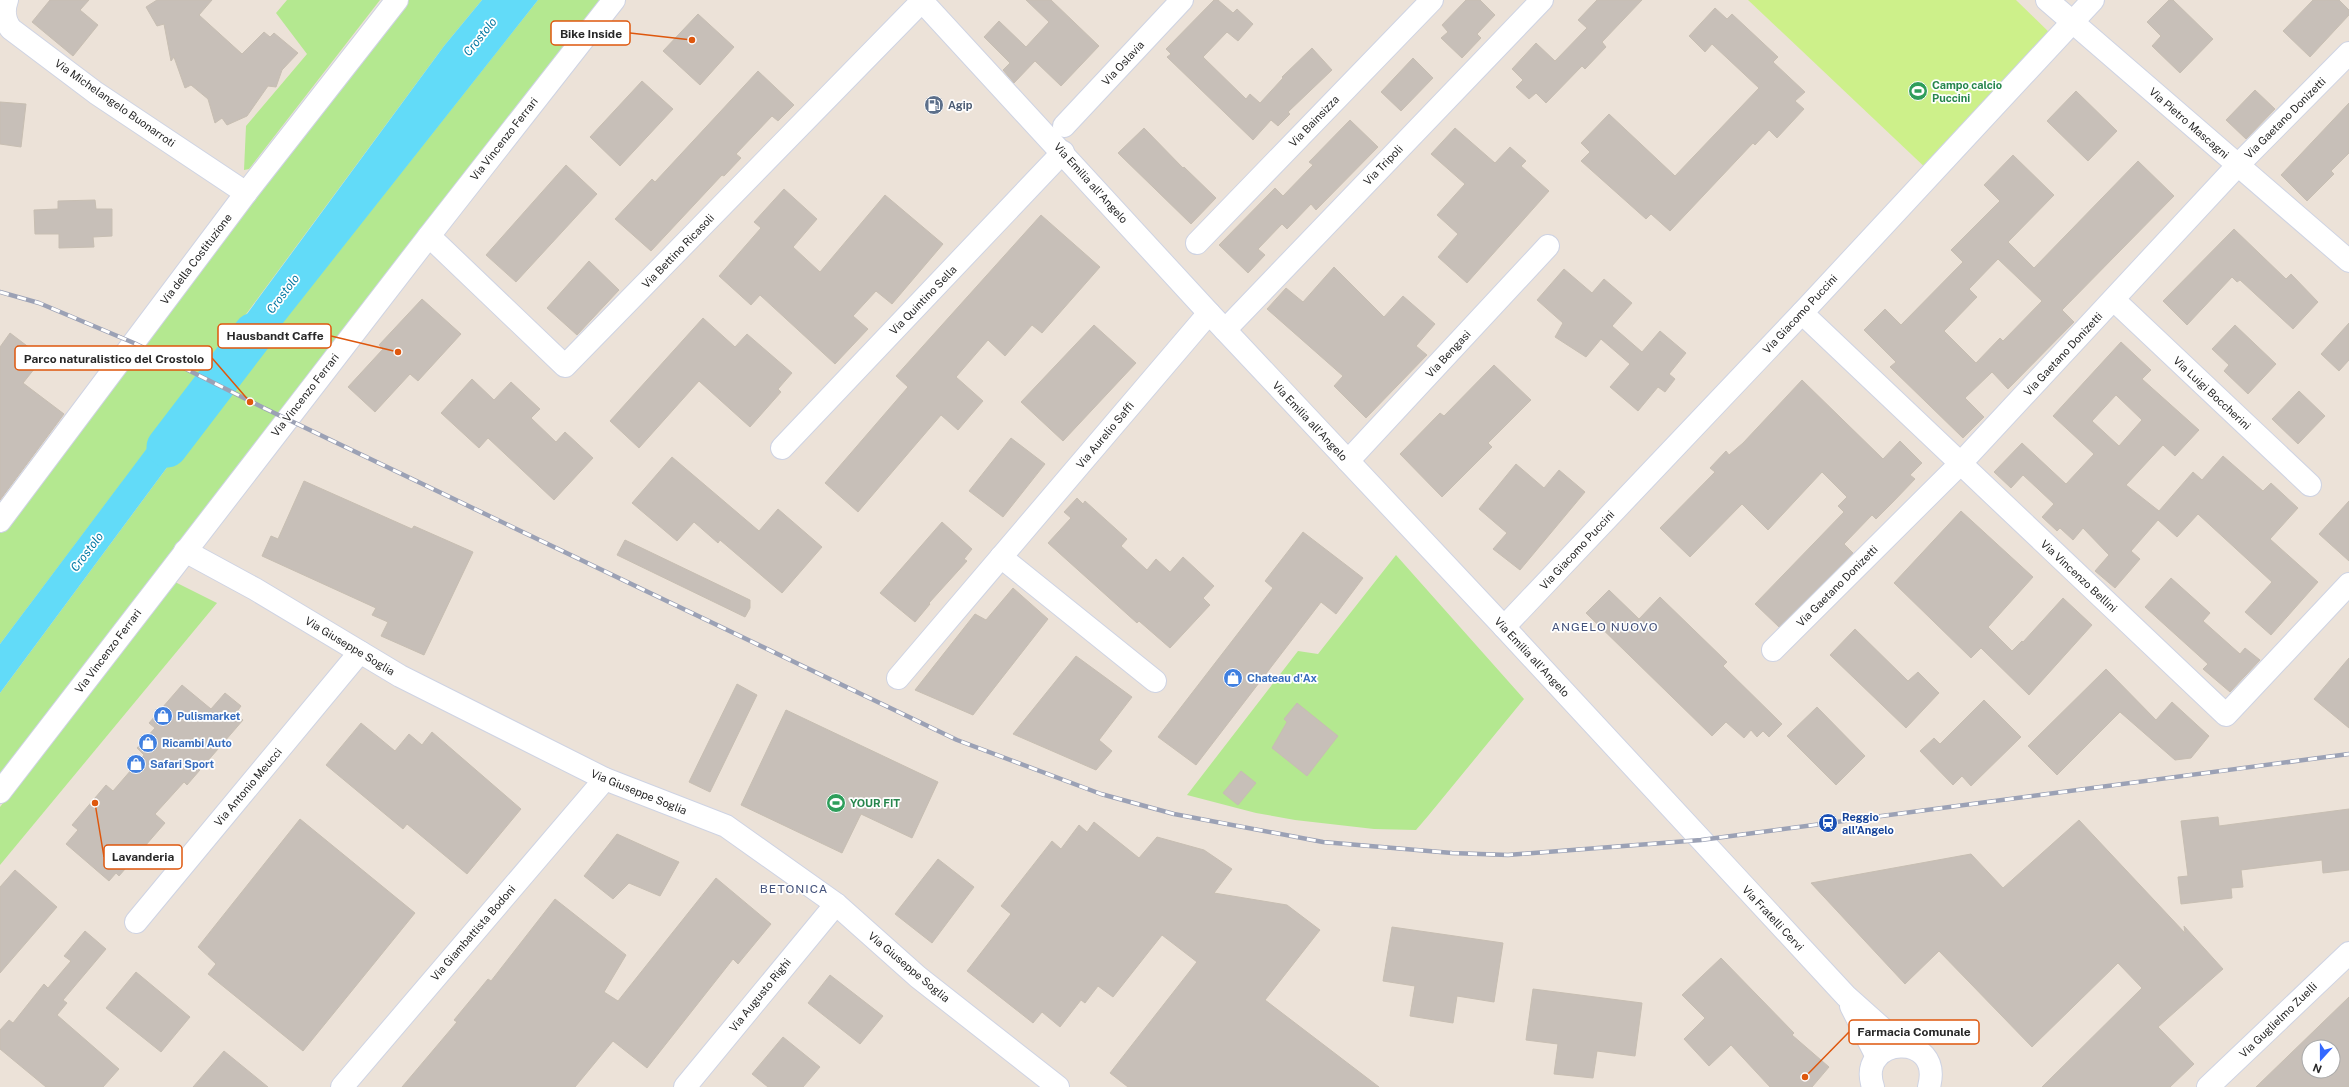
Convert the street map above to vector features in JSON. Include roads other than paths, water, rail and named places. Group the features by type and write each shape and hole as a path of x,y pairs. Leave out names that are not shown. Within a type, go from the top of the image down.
{"street":[{"name":"Via Michelangelo Buonarroti","path":"7,0 4,14 11,29 96,93 246,193"},
{"name":"Via della Costituzione","path":"0,521 246,193 397,0"},
{"name":"Via Vincenzo Ferrari","path":"0,792 429,236 614,0"},
{"name":"Via Bettino Ricasoli","path":"429,236 564,366 922,0"},
{"name":"Via Emilia all'Angelo","path":"922,0 1209,313 1504,627 1701,840"},
{"name":"Via Oslavia","path":"1064,126 1182,0"},
{"name":"Via Bainsizza","path":"1197,242 1432,0"},
{"name":"Via Tripoli","path":"1225,330 1542,0"},
{"name":"Via Pietro Mascagni","path":"2047,0 2071,23 2349,262"},
{"name":"Via Giacomo Puccini","path":"1504,627 1802,313 2093,0"},
{"name":"Via Gaetano Donizetti","path":"1773,650 1960,464 2238,165 2349,53"},
{"name":"Via Quintino Sella","path":"782,448 1063,152"},
{"name":"Via Bengasi","path":"1348,461 1548,246"},
{"name":"Via Luigi Boccherini","path":"2114,300 2310,485"},
{"name":"Via Aurelio Saffi","path":"898,678 1209,313"},
{"name":"Via Vincenzo Bellini","path":"1802,313 2226,715 2349,584"},
{"name":"Via Giuseppe Soglia","path":"185,551 255,589 400,676 605,780 726,826 836,904 918,977 1058,1087"},
{"path":"1001,558 1155,681"},
{"name":"Via Antonio Meucci","path":"136,922 360,652"},
{"name":"Via Giambattista Bodoni","path":"342,1087 605,780"},
{"name":"Via Fratelli Cervi","path":"1701,840 1846,996 1901,1045"},
{"name":"Via Augusto Righi","path":"685,1087 836,904"},
{"name":"Via Guglielmo Zuelli","path":"2208,1087 2349,953"},
{"name":"Via Fratelli Cervi","path":"1846,996 1877,1057"},
{"path":"1869,1084 1872,1069 1877,1057 1885,1050 1901,1045 1919,1051 1930,1077 1942,1087"}],"water":[{"path":"482,0 538,0 234,385 205,371 444,46"},
{"path":"187,395 211,408 0,693 0,644"}],"waterway":[{"name":"Crostolo","path":"167,447 254,333"}],"railway":[{"path":"0,292 39,303 134,343 266,409 957,740 1101,794 1174,814 1323,842 1452,853 1508,855 1701,840 2349,754"}],"place":[{"name":"Bike Inside","path":"692,40"},
{"name":"Campo calcio Puccini","path":"1918,91"},
{"name":"Agip","path":"934,105"},
{"name":"Hausbandt Caffe","path":"398,352"},
{"name":"Parco naturalistico del Crostolo","path":"250,402"},
{"name":"Chateau d'Ax","path":"1233,678"},
{"name":"Pulismarket","path":"163,716"},
{"name":"Ricambi Auto","path":"148,743"},
{"name":"Safari Sport","path":"136,764"},
{"name":"Lavanderia","path":"95,803"},
{"name":"YOUR FIT","path":"836,803"},
{"name":"Reggio all’Angelo","path":"1828,823"},
{"name":"Farmacia Comunale","path":"1805,1077"}],"district":[{"name":"ANGELO NUOVO","path":"1605,627"},
{"name":"BETONICA","path":"794,889"}]}
